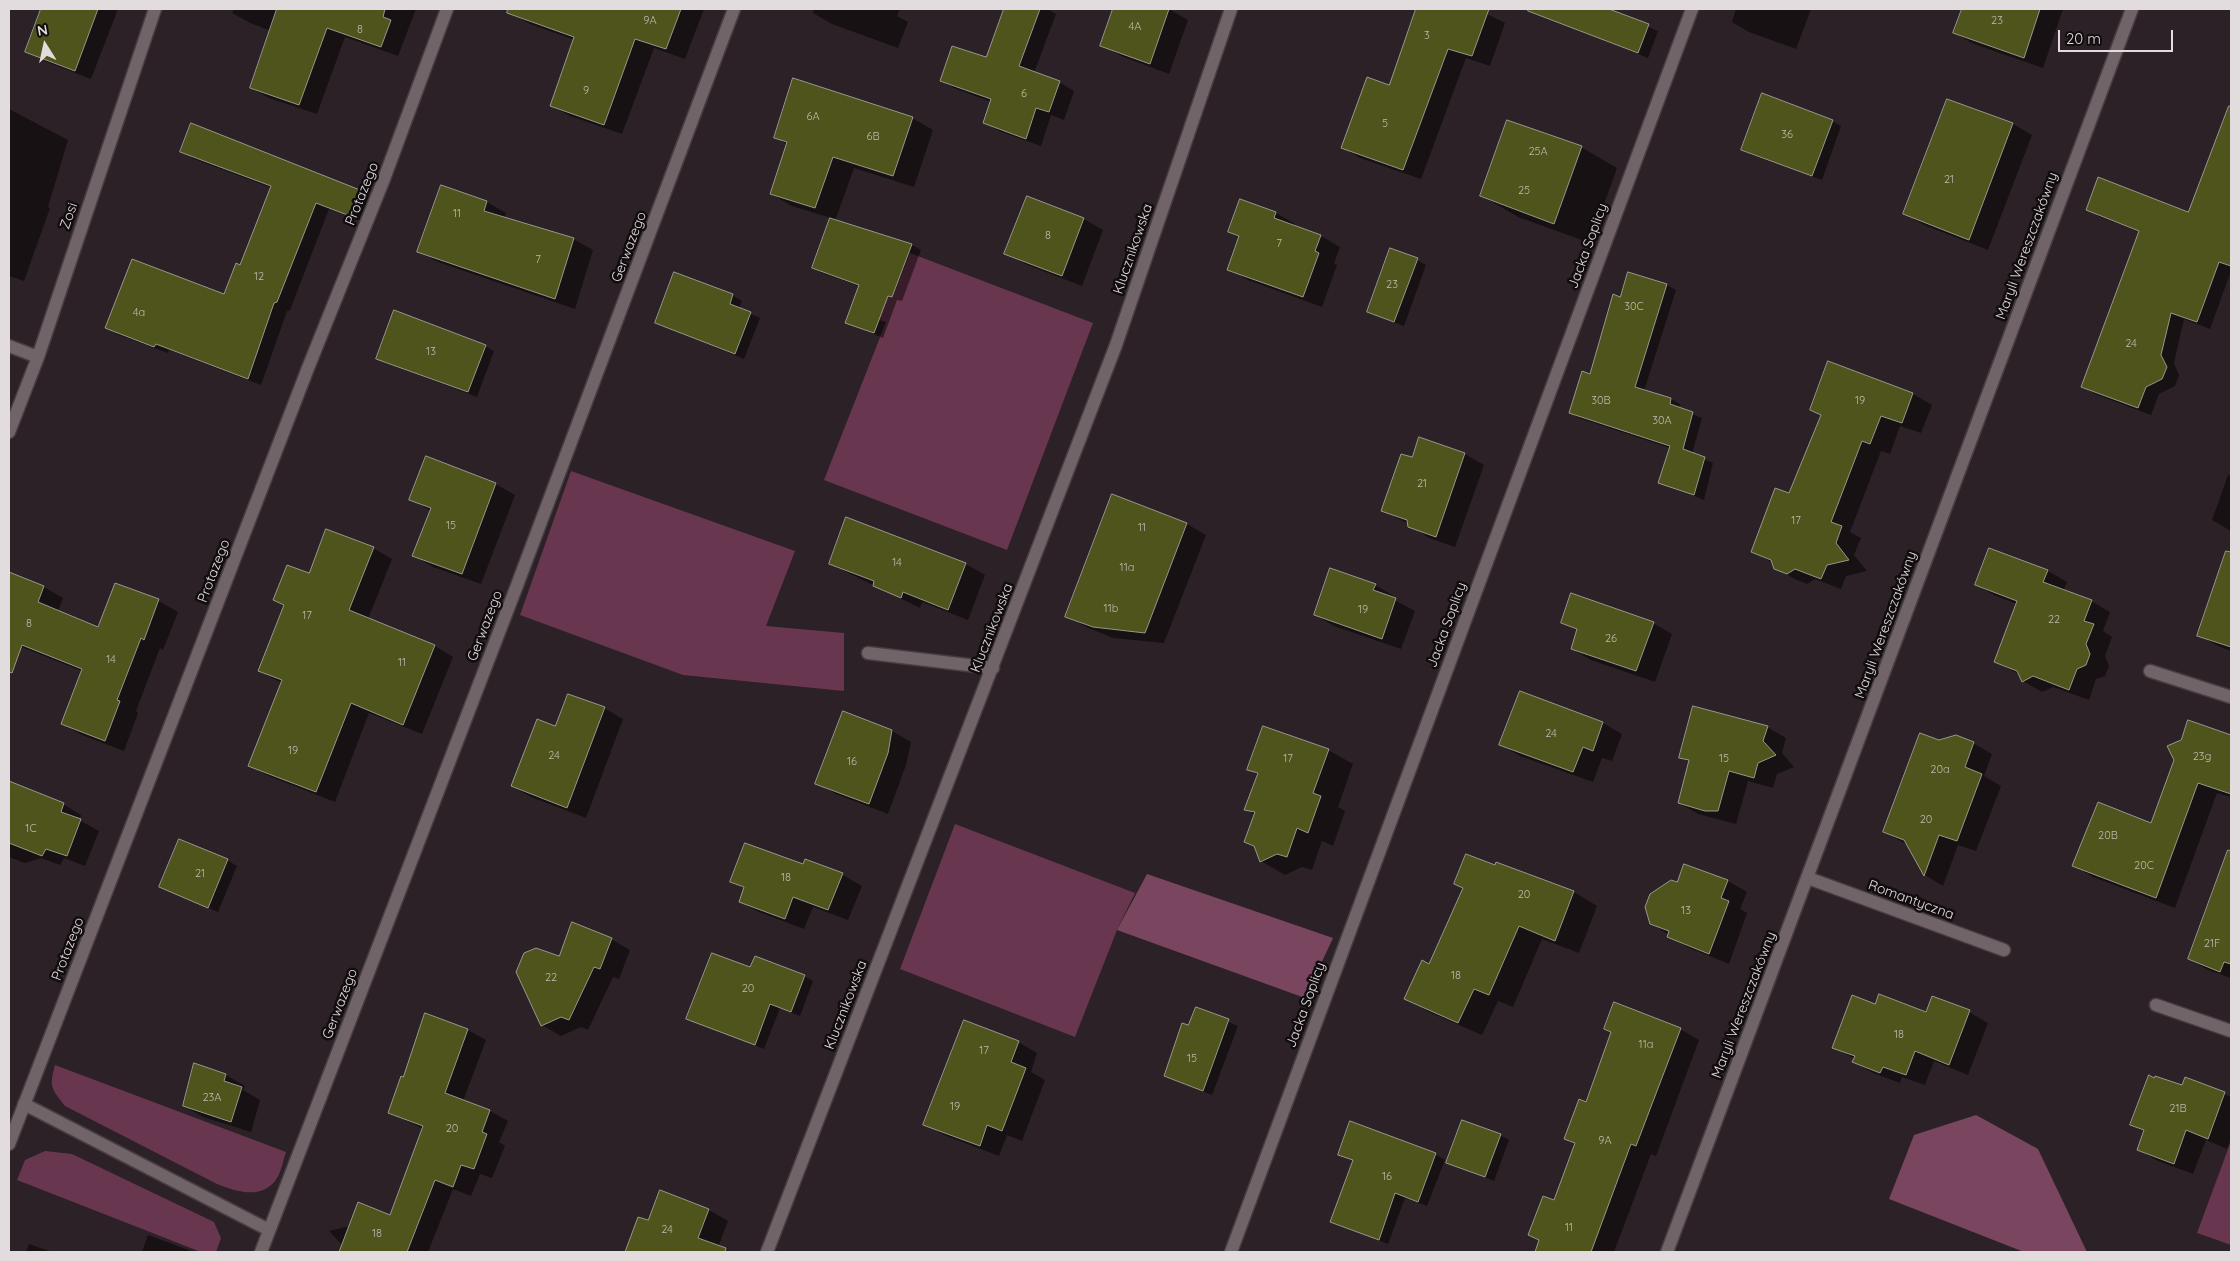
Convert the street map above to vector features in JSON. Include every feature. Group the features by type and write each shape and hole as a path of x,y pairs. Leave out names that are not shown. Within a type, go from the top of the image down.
{"street":[{"name":"Zosi","path":"9,432 38,357 155,9"},
{"name":"Protazego","path":"9,1144 308,368 384,179 447,9"},
{"name":"Gerwazego","path":"261,1252 516,588 734,9"},
{"name":"Klucznikowska","path":"768,1252 1116,345 1231,9"},
{"name":"Jacka Soplicy","path":"1230,1252 1692,9"},
{"name":"Maryli Wereszczakówny","path":"1667,1252 2132,9"},
{"path":"9,346 38,357"},
{"path":"868,653 993,668"},
{"path":"2150,671 2231,697"},
{"name":"Romantyczna","path":"1808,878 2004,950"},
{"path":"2156,1005 2231,1031"},
{"path":"24,1104 269,1230"}],"shaded area":[{"path":"910,253 1093,323 1007,550 824,480 886,322 879,320 888,296 893,296"},
{"path":"571,471 795,551 766,626 844,633 844,691 683,675 520,615"},
{"path":"955,824 1135,893 1117,930 1075,1037 900,969"},
{"path":"1147,874 1333,938 1305,998 1117,930"},
{"path":"55,1065 286,1152 279,1175 269,1187 255,1192 239,1191 217,1184 65,1106 52,1087"},
{"path":"1976,1115 2038,1149 2087,1252 2024,1252 1889,1199 1914,1135"},
{"path":"2231,1141 2231,1245 2197,1233"},
{"path":"45,1151 72,1154 214,1222 221,1238 216,1252 201,1252 17,1180 25,1160"}],"building":[{"path":"41,9 98,9 75,71 25,52"},
{"path":"277,9 385,9 383,17 391,20 381,47 327,28 299,105 250,88"},
{"path":"508,9 681,9 666,49 635,39 604,125 550,106 574,37 507,13"},
{"path":"1004,9 1040,9 1019,66 1060,81 1049,112 1036,108 1026,139 983,123 991,99 940,81 952,46 986,57"},
{"path":"1113,9 1169,9 1150,64 1100,46"},
{"path":"1416,9 1489,9 1472,56 1448,49 1403,170 1341,148 1367,77 1389,85"},
{"path":"1528,9 1609,9 1649,24 1638,53 1528,11"},
{"path":"1962,9 2040,9 2024,58 1953,33"},
{"path":"793,78 913,117 893,176 833,157 815,208 770,194 787,142 774,138"},
{"path":"1762,93 1833,120 1812,176 1741,150"},
{"path":"1947,99 2013,123 1969,240 1903,214"},
{"path":"2229,106 2231,106 2231,266 2219,262 2197,322 2171,313 2161,355 2167,367 2162,379 2146,387 2138,408 2081,387 2139,231 2086,210 2098,177 2188,212"},
{"path":"1507,120 1582,146 1554,224 1480,196"},
{"path":"191,123 360,190 350,216 316,203 277,302 274,303 248,379 156,344 154,347 105,328 132,259 224,294 236,263 240,265 271,186 180,152"},
{"path":"441,185 487,201 484,211 574,238 555,299 417,252"},
{"path":"1027,196 1084,218 1062,276 1004,254"},
{"path":"1240,199 1276,212 1274,218 1321,235 1315,251 1319,253 1303,297 1227,270 1239,236 1228,232"},
{"path":"830,218 912,244 892,297 888,296 874,333 845,323 859,285 812,268"},
{"path":"1390,248 1418,258 1394,322 1367,312"},
{"path":"674,272 733,294 730,304 751,312 735,354 655,323"},
{"path":"1628,272 1667,284 1635,387 1671,398 1670,404 1693,412 1683,449 1705,457 1694,495 1658,483 1670,446 1569,413 1582,371 1590,374 1613,294 1620,297"},
{"path":"394,310 486,345 468,392 376,359"},
{"path":"1828,361 1913,393 1902,423 1881,416 1870,444 1862,441 1831,522 1842,526 1836,543 1849,560 1827,565 1821,579 1795,569 1787,574 1774,569 1771,560 1751,552 1775,488 1789,493 1821,415 1810,410"},
{"path":"1419,437 1465,453 1436,537 1408,527 1407,520 1381,511 1401,454 1412,457"},
{"path":"426,456 496,483 462,574 412,556 431,508 409,500"},
{"path":"1112,494 1187,523 1145,633 1093,627 1065,617"},
{"path":"846,517 966,563 948,610 903,592 901,598 873,586 874,581 829,564"},
{"path":"326,529 374,547 349,610 435,645 403,725 351,703 316,792 248,766 282,680 258,671 284,605 273,600 287,565 309,573"},
{"path":"1989,548 2048,570 2043,582 2092,600 2084,621 2094,624 2086,644 2090,654 2086,665 2077,669 2069,690 2033,676 2022,682 2017,671 1994,662 2017,601 1975,585"},
{"path":"2226,551 2231,552 2231,647 2197,636"},
{"path":"1330,568 1376,584 1373,590 1396,598 1382,639 1314,615"},
{"path":"9,572 44,586 38,602 98,627 115,583 159,599 144,640 141,638 117,700 120,701 105,741 61,724 82,669 22,645 12,673 9,672"},
{"path":"1571,593 1654,622 1636,671 1571,649 1577,629 1561,623"},
{"path":"1520,691 1603,722 1593,751 1583,747 1573,772 1499,745"},
{"path":"568,694 605,707 567,808 511,786 537,719 555,726"},
{"path":"1693,706 1768,726 1763,741 1776,755 1758,763 1754,778 1729,771 1718,811 1705,811 1678,803 1689,760 1679,758"},
{"path":"843,711 892,730 888,753 869,804 815,784"},
{"path":"2188,720 2231,735 2231,794 2198,783 2156,898 2072,866 2098,802 2151,823 2174,760 2167,746 2181,740"},
{"path":"1263,726 1329,749 1313,793 1321,796 1308,833 1297,828 1287,857 1277,854 1260,862 1254,846 1244,842 1255,812 1244,810 1258,773 1247,770"},
{"path":"1920,733 1939,740 1956,735 1974,742 1965,767 1982,774 1957,841 1939,835 1924,876 1904,840 1883,832"},
{"path":"9,781 64,803 61,812 81,819 67,856 46,849 42,856 9,843"},
{"path":"179,839 228,859 208,908 159,887"},
{"path":"745,843 803,864 805,859 843,873 828,910 793,897 785,919 739,902 744,887 730,882"},
{"path":"2228,850 2231,851 2231,964 2224,962 2220,972 2188,959"},
{"path":"1466,854 1495,865 1496,862 1574,891 1555,941 1519,926 1489,995 1474,989 1458,1023 1404,999 1422,960 1429,964 1463,888 1454,884"},
{"path":"1684,864 1728,880 1721,898 1729,901 1709,954 1667,937 1669,931 1650,924 1645,907 1650,894 1671,880 1677,882"},
{"path":"572,922 612,938 600,969 594,967 569,1020 561,1017 541,1026 516,972 524,953 536,948 559,956"},
{"path":"712,953 750,967 755,956 805,975 791,1012 770,1004 755,1045 686,1019"},
{"path":"1879,994 1926,1012 1932,996 1970,1010 1949,1065 1915,1051 1906,1075 1883,1067 1880,1073 1852,1062 1855,1056 1832,1048 1852,995 1875,1004"},
{"path":"1614,1002 1681,1028 1636,1146 1631,1144 1591,1252 1535,1252 1539,1240 1528,1235 1543,1196 1554,1200 1575,1143 1564,1139 1579,1099 1586,1102 1611,1032 1604,1029"},
{"path":"1196,1007 1229,1019 1203,1091 1164,1076 1182,1023 1188,1025"},
{"path":"425,1013 468,1029 445,1093 490,1110 482,1132 487,1134 474,1169 461,1165 453,1187 435,1180 407,1252 339,1252 358,1202 390,1215 423,1126 388,1113 401,1076 403,1077"},
{"path":"964,1020 1019,1041 1011,1062 1026,1068 1002,1131 987,1125 980,1146 923,1125"},
{"path":"194,1063 226,1074 224,1081 242,1087 231,1122 183,1106"},
{"path":"2149,1075 2182,1085 2185,1077 2225,1092 2208,1139 2186,1130 2174,1164 2137,1150 2144,1130 2130,1125"},
{"path":"1462,1120 1501,1134 1485,1177 1446,1163"},
{"path":"1350,1121 1436,1153 1418,1202 1395,1193 1379,1240 1330,1222 1353,1160 1338,1155"},
{"path":"660,1190 709,1209 698,1238 726,1248 725,1252 625,1252 638,1217 648,1220"}]}
